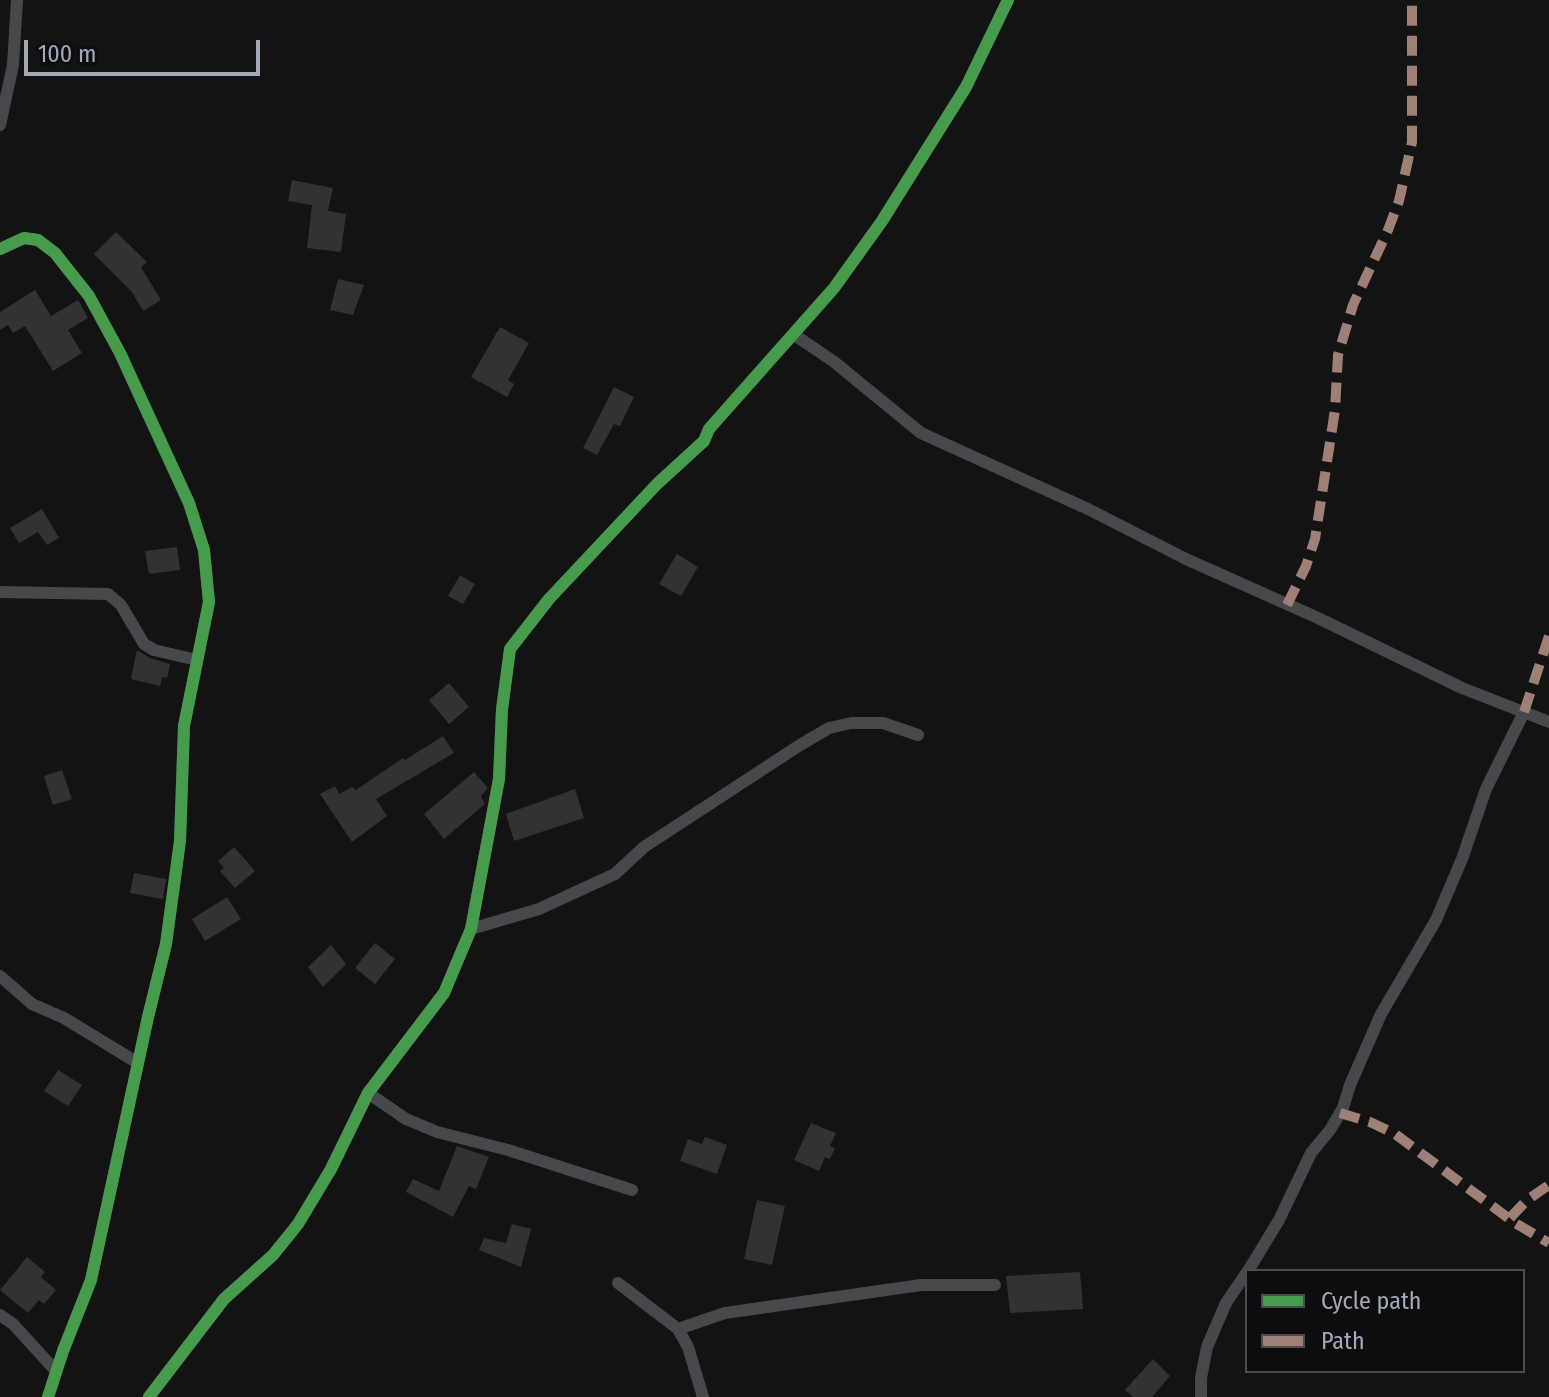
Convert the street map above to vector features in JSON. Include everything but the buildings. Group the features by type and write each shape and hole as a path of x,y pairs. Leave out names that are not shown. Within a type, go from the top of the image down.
{"street":[{"path":"0,125 13,65 17,0"},
{"path":"149,1397 224,1299 273,1255 298,1224 331,1169 368,1093 444,993 471,929 499,779 502,709 510,649 549,599 657,484 704,441 709,429 834,288 890,208 966,87 1008,0"},
{"path":"0,249 24,238 38,240 55,253 89,296 120,353 189,503 204,550 209,602 184,726 180,841 166,944 91,1280 48,1397"},
{"path":"793,334 833,361 921,433 1088,509 1186,559 1318,618 1462,688 1549,722"},
{"path":"0,592 108,594 121,605 144,644 154,650 197,660"},
{"path":"1250,1269 1279,1220 1311,1153 1343,1108 1381,1014 1436,920 1462,859 1486,789 1524,712"},
{"path":"471,929 539,909 615,874 644,847 829,728 851,723 883,723 918,735"},
{"path":"0,976 32,1004 64,1018 138,1063"},
{"path":"368,1093 406,1119 437,1132 508,1150 632,1190"},
{"path":"1201,1397 1207,1347 1226,1303 1245,1276"},
{"path":"618,1283 678,1329 688,1347 703,1397"},
{"path":"678,1329 725,1313 921,1285 995,1285"},
{"path":"0,1315 13,1324 56,1371"}],"marked path":[{"path":"1287,605 1315,539 1335,410 1338,355 1353,305 1399,201 1412,142 1412,0"},
{"path":"1524,712 1549,636"},
{"path":"1340,1113 1395,1134 1515,1223 1549,1243"},
{"path":"1510,1218 1527,1200 1549,1185"}],"cycle path":[{"path":"149,1397 224,1299 273,1255 298,1224 331,1169 368,1093 444,993 471,929 499,779 502,709 510,649 549,599 657,484 704,441 709,429 834,288 882,221 966,87 1008,0"},
{"path":"0,249 24,238 38,240 55,253 89,296 120,353 189,503 204,550 209,602 184,726 180,841 166,944 91,1280 48,1397"}]}
